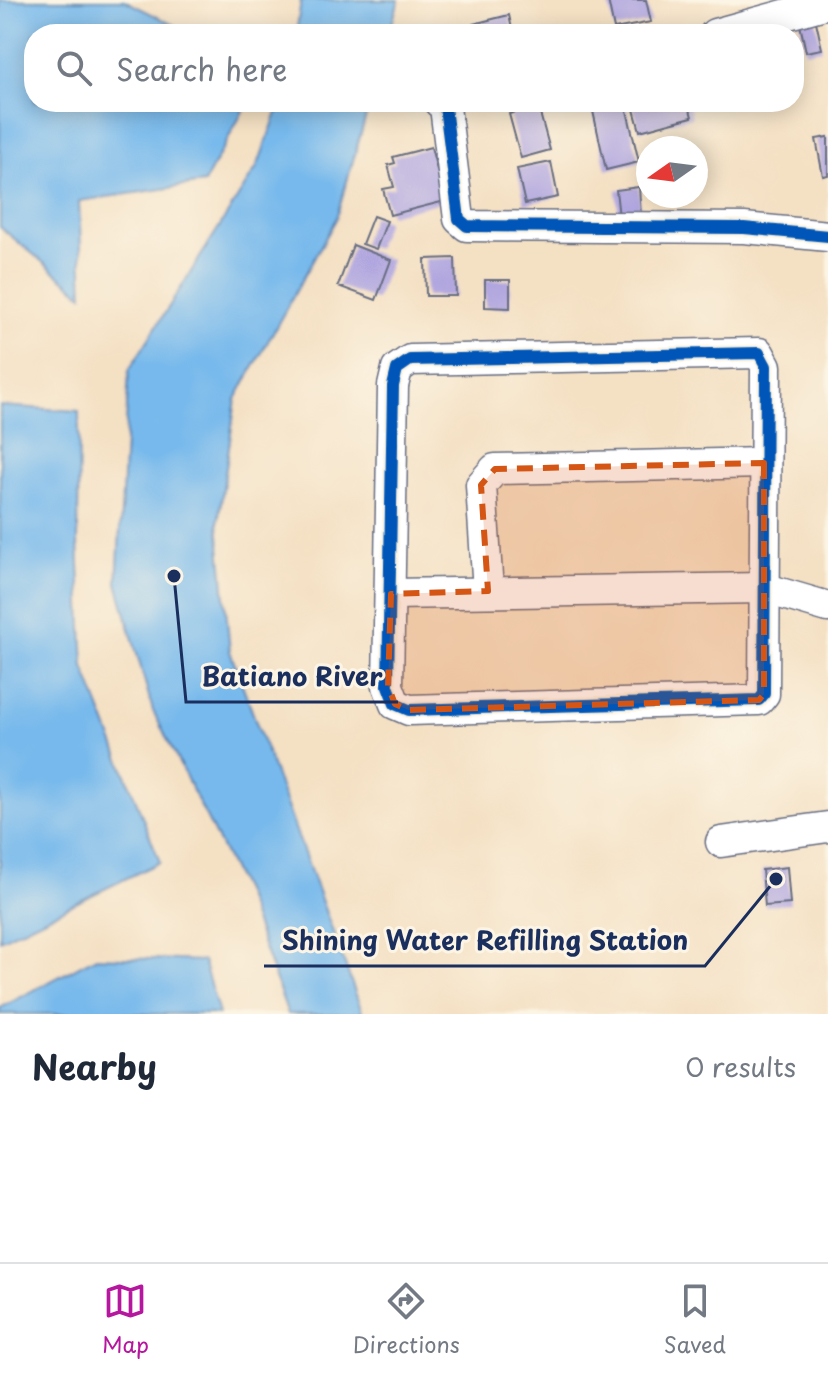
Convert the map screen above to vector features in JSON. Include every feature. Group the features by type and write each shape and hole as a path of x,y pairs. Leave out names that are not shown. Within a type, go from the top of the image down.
{"street":[{"path":"751,24 828,3"},
{"path":"450,112 459,219 467,226 744,228 828,236"},
{"path":"759,353 766,366 763,588 764,694 759,700 409,710 395,704 388,686 393,386 397,369 410,360 759,353"},
{"path":"488,591 481,485 489,472 495,469 764,463"},
{"path":"391,594 763,588 828,607"},
{"path":"721,842 828,827"}],"highlighted area":[{"path":"764,463 764,694 759,700 409,710 395,704 388,686 391,594 488,591 481,485 495,469"}],"water":[{"path":"0,0 124,0 172,24 24,24 24,112 243,112 204,183 79,201 83,295 0,227"},
{"path":"301,0 399,0 392,24 297,24"},
{"path":"277,112 367,112 336,219 236,399 218,523 230,651 363,1014 288,1014 244,893 153,711 117,583 129,370 257,167"},
{"path":"0,406 79,411 78,542 84,667 160,862 0,940"},
{"path":"96,957 203,961 219,1014 0,1014 0,1008"}],"building":[{"path":"608,0 646,0 651,22 613,24"},
{"path":"509,15 511,24 473,24"},
{"path":"815,17 822,49 806,52 804,24 800,24 799,20"},
{"path":"540,112 550,150 521,158 509,114"},
{"path":"593,112 627,112 636,163 606,170"},
{"path":"635,112 691,112 692,117 640,131"},
{"path":"828,137 828,175 823,176 816,139"},
{"path":"431,147 445,201 390,215 383,189 394,187 388,165 395,163 393,157"},
{"path":"551,162 558,197 525,204 517,169"},
{"path":"636,187 636,208 640,208 641,216 619,217 616,190"},
{"path":"373,216 387,221 376,249 362,244"},
{"path":"353,245 391,260 376,300 338,286"},
{"path":"455,258 456,296 426,296 425,259"},
{"path":"485,280 510,280 510,308 485,307"},
{"path":"787,867 790,904 765,906 762,870"}],"cycle path":[{"path":"446,112 459,219 467,226 744,228 828,236"},
{"path":"759,353 766,366 764,694 759,700 409,710 395,704 388,686 393,386 397,369 410,360 759,353"}],"place":[{"name":"Batiano River","path":"174,576"},
{"name":"Shining Water Refilling Station","path":"776,879"}]}
